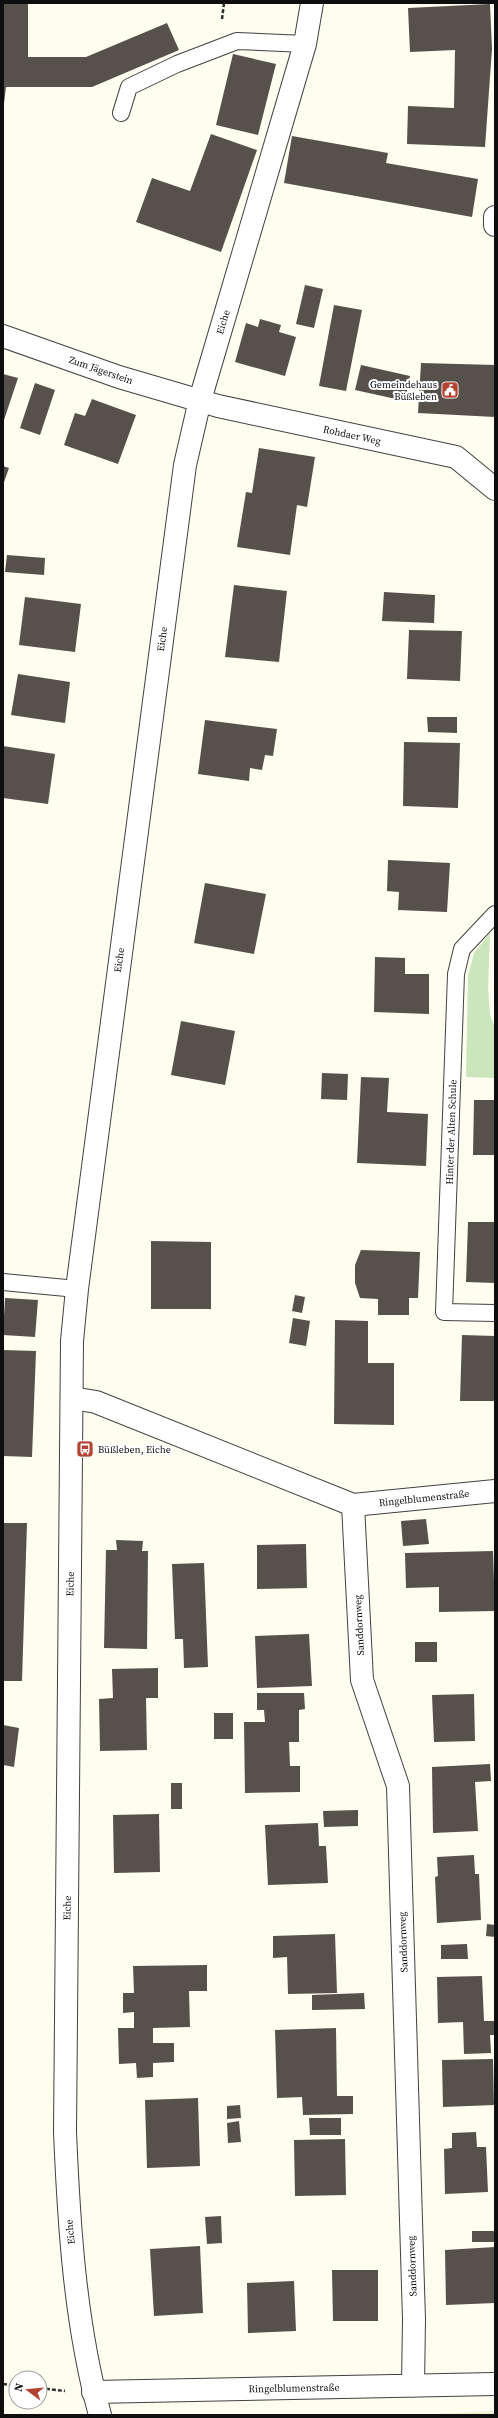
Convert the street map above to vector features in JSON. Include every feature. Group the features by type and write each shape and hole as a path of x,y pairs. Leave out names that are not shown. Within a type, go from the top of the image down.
{"street":[{"name":"Eiche","path":"100,2415 93,2392 69,2225 65,2132 72,1341 77,1289 184,473 200,400 305,44 312,3"},
{"path":"495,216 495,226"},
{"name":"Zum Jägerstein","path":"3,336 119,377 200,400"},
{"name":"Rohdaer Weg","path":"200,400 456,457 495,489"},
{"path":"72,1398 96,1402 354,1505"},
{"name":"Ringelblumenstraße","path":"354,1505 495,1491"},
{"name":"Sanddornweg","path":"354,1505 362,1680 398,1786 414,2320 413,2386"},
{"name":"Ringelblumenstraße","path":"93,2392 495,2384"}],"lane":[{"path":"121,113 129,87 177,64 237,41 305,44"},
{"name":"Hinter der Alten Schule","path":"495,914 462,949 456,974 444,1312 495,1313"},
{"path":"3,1282 77,1289"}],"green space":[{"path":"490,933 488,988 490,1014 495,1029 495,1078 466,1077 468,976 474,953"},
{"path":"495,2411 495,2415 412,2415"}],"building":[{"path":"3,3 28,3 28,57 86,57 167,23 179,50 92,87 6,87 3,112"},
{"path":"490,4 492,49 485,147 407,144 408,106 454,108 455,50 410,52 408,8"},
{"path":"233,54 276,64 258,135 216,125"},
{"path":"211,134 257,150 221,252 136,222 152,178 190,191"},
{"path":"292,136 388,153 386,163 478,179 472,217 284,183"},
{"path":"305,285 323,289 314,328 296,324"},
{"path":"334,305 362,310 346,391 319,386"},
{"path":"260,319 281,325 279,332 296,337 285,376 235,362 246,323 258,327"},
{"path":"421,363 495,365 495,417 418,413"},
{"path":"361,365 410,376 405,401 355,390"},
{"path":"3,374 18,378 4,420 3,420"},
{"path":"35,383 55,390 40,435 20,428"},
{"path":"92,399 136,415 118,464 64,445 75,413 85,416"},
{"path":"259,448 315,457 307,507 297,505 290,555 237,547 246,492 252,493"},
{"path":"3,466 9,468 3,485"},
{"path":"7,555 45,558 44,575 5,572"},
{"path":"234,585 287,591 279,662 225,657"},
{"path":"384,592 435,595 434,623 382,621"},
{"path":"25,597 81,604 75,652 19,645"},
{"path":"409,630 462,631 460,681 407,679"},
{"path":"18,674 70,682 65,723 11,715"},
{"path":"427,717 457,717 457,733 428,732"},
{"path":"205,720 277,729 273,756 265,755 262,770 250,768 249,781 198,774"},
{"path":"404,742 460,743 458,808 403,806"},
{"path":"3,746 55,754 48,804 3,798"},
{"path":"388,860 450,863 447,912 398,910 399,892 387,891"},
{"path":"205,883 266,894 254,954 194,943"},
{"path":"375,957 405,958 405,974 429,974 429,1014 374,1012"},
{"path":"181,1021 235,1031 225,1085 171,1075"},
{"path":"322,1073 348,1074 347,1100 321,1099"},
{"path":"361,1077 389,1078 387,1112 428,1114 426,1166 357,1163"},
{"path":"474,1100 495,1100 495,1155 473,1155"},
{"path":"468,1222 495,1222 495,1283 466,1282"},
{"path":"151,1241 211,1242 211,1309 151,1309"},
{"path":"361,1250 420,1252 418,1298 409,1298 409,1315 378,1315 378,1299 360,1298 355,1283 355,1265"},
{"path":"295,1295 305,1297 302,1313 292,1311"},
{"path":"5,1298 38,1300 35,1337 3,1335"},
{"path":"293,1318 310,1321 306,1346 289,1343"},
{"path":"335,1320 368,1321 368,1363 394,1363 394,1425 334,1424"},
{"path":"462,1335 495,1336 495,1401 460,1401"},
{"path":"3,1350 36,1351 32,1457 3,1456"},
{"path":"426,1519 429,1544 403,1546 401,1521"},
{"path":"3,1523 27,1523 22,1681 3,1681"},
{"path":"116,1540 143,1541 142,1551 148,1551 147,1649 104,1648 106,1550 117,1550"},
{"path":"306,1544 307,1588 257,1589 257,1545"},
{"path":"493,1551 495,1611 439,1612 439,1587 406,1588 405,1553"},
{"path":"204,1563 208,1667 184,1668 183,1639 175,1639 172,1564"},
{"path":"309,1634 312,1686 257,1688 255,1636"},
{"path":"415,1642 437,1642 437,1662 415,1662"},
{"path":"158,1668 158,1698 146,1698 147,1750 100,1751 99,1699 113,1698 112,1669"},
{"path":"257,1693 304,1693 305,1709 299,1710 299,1742 289,1742 290,1766 300,1766 300,1792 245,1793 244,1722 265,1722 264,1710 257,1710"},
{"path":"474,1694 475,1741 434,1742 432,1695"},
{"path":"214,1713 233,1713 233,1739 214,1739"},
{"path":"3,1725 19,1728 14,1767 3,1765"},
{"path":"490,1764 491,1781 475,1782 478,1831 433,1833 432,1767"},
{"path":"171,1783 182,1783 182,1809 171,1809"},
{"path":"358,1810 358,1826 324,1827 323,1811"},
{"path":"159,1814 160,1872 114,1873 113,1815"},
{"path":"318,1823 319,1846 326,1846 328,1883 268,1885 265,1825"},
{"path":"474,1855 475,1874 479,1874 481,1920 437,1923 435,1877 438,1876 437,1857"},
{"path":"487,1924 495,1925 495,1937 486,1936"},
{"path":"335,1934 337,1993 288,1994 287,1957 273,1958 273,1936"},
{"path":"467,1944 468,1959 441,1959 441,1945"},
{"path":"207,1965 207,1991 189,1991 190,2027 153,2028 153,2043 174,2043 174,2062 153,2063 153,2077 137,2078 136,2063 119,2064 118,2028 134,2028 134,2012 123,2013 123,1993 134,1993 133,1966"},
{"path":"482,1976 484,2021 495,2021 495,2035 490,2035 491,2053 464,2054 463,2022 438,2023 437,1977"},
{"path":"364,1993 365,2009 312,2010 312,1995"},
{"path":"336,2028 337,2096 353,2096 353,2114 303,2115 302,2097 277,2098 275,2030"},
{"path":"493,2059 494,2105 443,2107 442,2060"},
{"path":"198,2098 200,2166 147,2168 145,2100"},
{"path":"240,2105 241,2118 227,2119 227,2106"},
{"path":"309,2118 341,2118 341,2135 310,2135"},
{"path":"239,2121 241,2142 228,2143 227,2123"},
{"path":"476,2132 477,2147 486,2147 488,2192 445,2194 444,2149 452,2148 452,2133"},
{"path":"345,2139 346,2195 295,2196 294,2140"},
{"path":"221,2216 222,2243 207,2244 205,2217"},
{"path":"472,2231 495,2231 495,2242 472,2242"},
{"path":"200,2246 203,2313 154,2316 150,2249"},
{"path":"495,2247 495,2303 446,2305 445,2250"},
{"path":"332,2270 378,2270 378,2321 333,2321"},
{"path":"294,2281 296,2331 248,2333 247,2283"}],"place":[{"name":"Gemeindehaus Büßleben","path":"450,390"},
{"name":"Büßleben, Eiche","path":"85,1449"}]}
